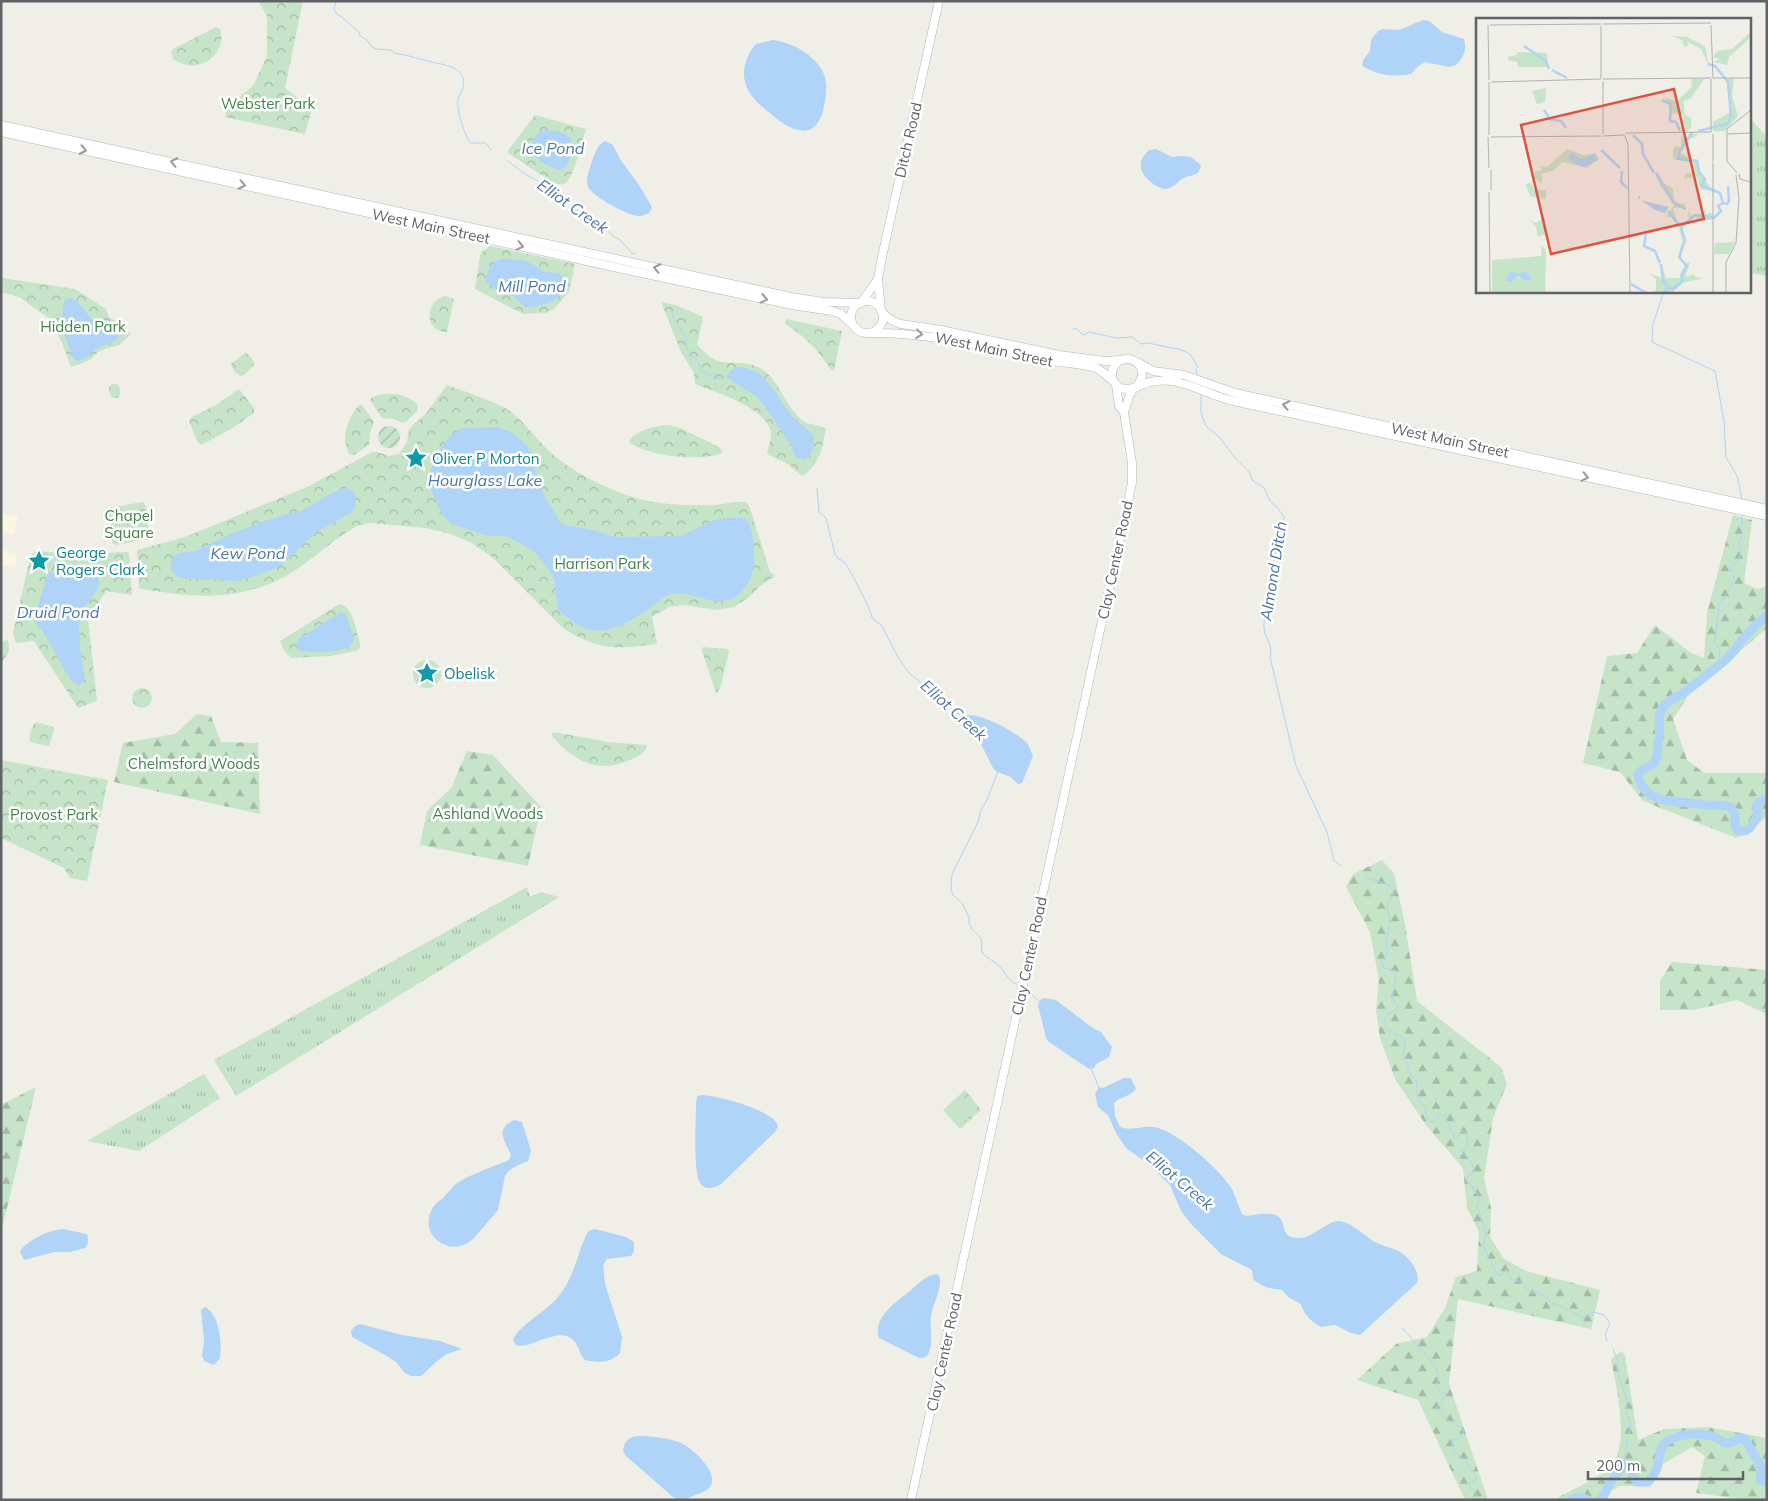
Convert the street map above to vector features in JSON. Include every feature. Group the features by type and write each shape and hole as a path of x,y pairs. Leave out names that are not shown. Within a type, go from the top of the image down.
{"street":[{"name":"Ditch Road","path":"882,312 878,280 882,257 939,1"},
{"name":"West Main Street","path":"1,125 791,297 823,302 861,303"},
{"name":"West Main Street","path":"1,132 623,269 792,305 835,311 856,328"},
{"name":"Ditch Road","path":"861,303 878,280"},
{"path":"872,302 882,312 882,323 879,328 870,333 860,332 852,324 854,309 861,303 872,302"},
{"name":"West Main Street","path":"882,312 893,321 901,324 942,330 1059,355 1105,361 1122,360"},
{"name":"West Main Street","path":"870,333 908,333 935,336 1054,362 1092,367 1101,371 1115,383"},
{"path":"1124,412 1130,394 1141,382 1142,376 1141,367 1137,362 1131,359 1122,360 1116,364 1112,371 1115,383 1125,390 1135,387"},
{"name":"West Main Street","path":"1137,362 1153,371 1189,376 1235,394 1734,505 1751,509 1767,516"},
{"name":"West Main Street","path":"1135,387 1143,383 1162,380 1179,381 1225,399 1247,404 1734,505"},
{"name":"Clay Center Road","path":"911,1500 1132,483 1132,463 1124,412 1119,406 1115,383"},
{"name":"West Main Street","path":"1751,509 1767,509"}],"shaded area":[{"path":"1,513 18,517 14,535 1,532"},
{"path":"1,550 17,554 15,568 1,565"}],"green space":[{"name":"Webster Park","path":"258,1 303,1 285,88 312,109 305,134 225,117 227,107 253,86 267,56 267,16"},
{"path":"216,27 220,29 220,47 208,61 203,64 190,65 173,59 171,52 173,49"},
{"path":"535,115 586,129 574,168 568,181 564,184 552,182 507,152"},
{"path":"1750,118 1767,137 1767,276 1750,273"},
{"path":"490,246 575,264 569,292 554,309 545,313 523,314 475,289 480,255"},
{"name":"Hidden Park","path":"2,278 75,289 106,309 109,317 131,334 119,345 98,352 90,360 71,367 50,319 19,297 1,292"},
{"path":"446,296 454,299 447,332 439,331 434,327 430,315 434,303 439,298"},
{"path":"661,302 676,305 703,317 697,345 708,355 718,361 749,364 763,370 775,382 800,419 826,428 820,455 808,471 802,476 788,464 767,454 771,431 759,414 727,396 695,384 694,373 681,352"},
{"path":"786,319 842,331 834,370 831,370 805,339 785,324"},
{"path":"245,353 251,358 254,365 245,374 240,376 234,371 231,364"},
{"path":"112,384 117,384 119,387 120,393 118,398 110,396 109,387"},
{"name":"Harrison Park","path":"447,385 504,407 520,420 556,457 590,479 616,491 640,499 668,504 716,505 746,502 750,508 770,572 775,576 734,607 717,610 684,605 669,607 652,617 657,644 630,647 608,646 587,641 563,628 491,556 470,542 447,533 425,528 370,523 357,526 291,573 277,581 247,591 201,596 139,588 137,550 185,537 307,487 372,452 389,456 399,454 407,442 409,429 427,412"},
{"path":"239,389 254,408 254,413 231,429 201,445 198,443 189,421 190,418 216,405"},
{"path":"382,394 397,394 405,397 418,405 417,411 406,422 402,423 394,419 382,418 370,400 372,397"},
{"path":"359,405 362,405 374,422 370,432 369,445 354,455 349,454 345,435 348,422"},
{"path":"669,425 680,428 719,447 722,453 701,457 674,456 648,451 629,442 631,438 640,432 652,427"},
{"path":"389,426 397,429 400,437 397,445 389,448 381,445 378,437 381,429"},
{"name":"Chapel Square","path":"143,502 146,506 150,539 116,545 112,543 108,508"},
{"path":"1733,515 1752,520 1744,583 1757,589 1767,586 1767,628 1688,696 1673,719 1687,760 1704,773 1767,773 1767,816 1754,828 1736,838 1643,801 1620,772 1583,763 1607,656 1637,653 1655,625 1691,653 1704,658 1707,613"},
{"path":"37,551 78,554 129,553 132,595 106,591 88,619 97,701 78,708 34,641 16,643 13,633 30,558"},
{"path":"341,604 352,615 360,648 356,651 330,656 291,658 285,652 280,641"},
{"path":"7,639 8,651 6,657 1,662 1,643"},
{"path":"703,647 728,649 729,651 721,686 717,693 702,651"},
{"path":"427,660 437,664 441,674 437,684 427,688 417,684 413,674 417,664"},
{"path":"142,688 149,691 152,698 149,705 142,708 135,705 132,698 135,691"},
{"name":"Chelmsford Woods","path":"197,714 211,716 221,742 258,743 260,814 114,782 123,743 175,734"},
{"path":"36,722 53,727 54,730 49,746 30,742 31,731"},
{"path":"554,732 608,742 647,745 647,747 641,754 622,763 599,766 589,764 570,753 552,736"},
{"name":"Ashland Woods","path":"467,751 493,755 541,807 528,866 420,845 427,811 451,788"},
{"name":"Provost Park","path":"1,760 108,780 87,881 70,878 64,868 1,838"},
{"path":"1382,860 1394,874 1405,924 1417,1001 1501,1067 1507,1084 1493,1118 1484,1179 1491,1208 1490,1237 1504,1259 1526,1271 1600,1290 1591,1329 1458,1299 1449,1384 1488,1500 1465,1500 1418,1400 1357,1380 1396,1344 1427,1337 1445,1308 1456,1277 1477,1271 1479,1232 1467,1208 1463,1168 1426,1125 1395,1079 1380,1038 1376,1010 1379,980 1370,932 1346,887 1353,874"},
{"path":"527,887 530,897 541,892 559,897 236,1096 214,1060"},
{"path":"1672,962 1767,970 1767,1014 1737,1000 1693,1010 1660,1010 1660,981"},
{"path":"204,1074 220,1098 139,1151 87,1141"},
{"path":"36,1087 1,1233 1,1105"},
{"path":"965,1090 981,1110 960,1129 943,1110"},
{"path":"963,1096 968,1102 954,1114 949,1108"},
{"path":"971,1105 976,1111 962,1123 957,1117"},
{"path":"1622,1351 1625,1356 1638,1440 1664,1429 1708,1427 1767,1438 1767,1500 1748,1500 1696,1493 1705,1456 1692,1447 1663,1464 1649,1486 1619,1486 1597,1500 1554,1500 1600,1475 1614,1462 1619,1449 1621,1434 1619,1401 1611,1359"}],"water":[{"path":"1423,20 1429,21 1442,32 1464,39 1464,53 1456,65 1449,67 1424,62 1411,74 1397,75 1380,74 1362,66 1363,60 1370,51 1371,40 1378,31 1383,29 1399,30"},
{"path":"773,40 781,41 802,50 814,60 825,76 826,89 821,117 816,125 810,129 803,131 779,121 754,99 745,83 744,70 748,56 756,44"},
{"name":"Ice Pond","path":"545,130 563,133 572,140 571,156 568,164 562,170 543,163 531,152 530,146 533,140 540,132"},
{"path":"605,141 613,145 620,159 639,185 652,207 649,213 639,216 628,213 604,201 588,187 587,177 594,155 598,147"},
{"path":"1156,149 1172,157 1191,157 1201,165 1199,172 1184,178 1167,189 1155,185 1142,171 1141,164 1149,150"},
{"name":"Mill Pond","path":"500,259 523,260 545,272 559,273 565,287 562,293 549,302 525,307 509,292 494,288 486,282 490,268 494,262"},
{"path":"72,298 76,300 91,318 119,337 78,361 74,360 61,325 64,302"},
{"path":"738,367 755,371 765,378 793,417 811,432 814,445 811,453 805,460 796,458 791,445 756,396 729,379 727,376 731,370"},
{"name":"Hourglass Lake","path":"499,427 513,433 528,447 544,495 559,520 565,525 615,537 680,536 715,520 745,518 751,531 754,566 745,588 740,594 726,601 678,593 672,594 614,628 593,630 582,627 570,620 558,609 554,578 540,557 529,548 506,536 485,535 452,524 443,516 431,491 429,483 431,469 442,446 449,437 459,430 466,428"},
{"name":"Kew Pond","path":"343,488 348,488 356,495 355,507 352,512 317,532 280,566 239,581 185,579 178,577 171,571 171,561 174,556 195,551 233,533 267,520 303,510"},
{"name":"Druid Pond","path":"48,572 98,577 99,584 97,590 81,612 79,631 85,677 81,685 78,686 71,680 43,632 35,623 36,613"},
{"path":"340,613 346,614 354,640 350,646 322,652 307,652 295,648 298,639"},
{"path":"966,715 981,717 998,724 1027,743 1033,756 1022,783 1018,784 1011,777 997,772 993,768 979,740 961,724 961,718"},
{"path":"1044,998 1056,1000 1094,1029 1101,1032 1112,1047 1109,1057 1096,1064 1094,1068 1089,1069 1049,1042 1046,1038 1038,1005 1040,1000"},
{"path":"1124,1078 1131,1078 1136,1089 1131,1094 1114,1103 1115,1116 1120,1127 1129,1129 1153,1127 1177,1137 1199,1154 1226,1181 1232,1189 1242,1214 1246,1216 1276,1215 1281,1220 1286,1233 1298,1238 1309,1236 1334,1222 1344,1222 1380,1245 1396,1250 1404,1255 1415,1268 1418,1278 1417,1283 1360,1335 1335,1325 1321,1327 1306,1315 1301,1304 1288,1297 1282,1290 1260,1284 1253,1279 1252,1270 1221,1254 1181,1211 1170,1185 1147,1163 1126,1148 1116,1133 1108,1115 1098,1107 1095,1094 1099,1087 1103,1088"},
{"path":"700,1095 744,1104 766,1114 778,1126 775,1132 721,1184 710,1188 702,1186 696,1168 696,1104 697,1097"},
{"path":"515,1120 522,1122 531,1151 528,1161 512,1168 505,1176 498,1210 473,1239 464,1245 455,1247 439,1242 429,1228 429,1219 433,1208 460,1181 509,1160 511,1155 504,1140 503,1131 509,1123"},
{"path":"63,1229 87,1234 86,1247 70,1252 54,1252 24,1260 20,1252 27,1244 45,1233"},
{"path":"595,1229 626,1237 634,1242 634,1251 631,1256 607,1259 603,1265 605,1284 622,1337 620,1353 613,1359 604,1361 585,1360 573,1340 567,1336 560,1335 522,1346 516,1345 513,1340 521,1329 553,1302 563,1290 572,1274 587,1233"},
{"path":"937,1274 940,1278 940,1283 931,1316 931,1346 927,1356 919,1358 879,1338 879,1323 887,1311 922,1280"},
{"path":"205,1307 214,1316 219,1330 220,1358 214,1365 204,1361 202,1356 204,1341 201,1310"},
{"path":"360,1324 402,1335 440,1341 462,1349 447,1354 421,1376 411,1376 405,1373 396,1362 387,1356 352,1337 351,1331"},
{"path":"632,1437 665,1439 686,1446 703,1461 711,1473 710,1487 704,1492 687,1498 679,1499 673,1497 625,1455 623,1451 626,1442"}],"waterway":[{"name":"Elliot Creek","path":"336,1 334,9 336,13 376,49 391,50 394,53 447,66 460,73 464,82 458,103 463,128 471,143 486,143 491,150"},
{"name":"Elliot Creek","path":"508,161 561,197 570,206 605,228 635,254"},
{"path":"1664,292 1653,324 1652,342 1715,371 1724,422 1726,457 1737,476 1742,499"},
{"name":"Elliot Creek","path":"671,311 686,338 688,351 695,357 702,371 715,379 729,377"},
{"name":"Almond Ditch","path":"1073,329 1077,329 1083,335 1090,332 1116,338 1132,337 1141,344 1148,343 1182,350 1190,354 1198,367 1196,369 1197,375"},
{"name":"Almond Ditch","path":"1201,394 1201,413 1206,426 1220,438 1236,459 1250,473 1252,480 1264,488 1270,501 1284,517 1267,592 1264,628 1271,649 1270,657 1296,766 1327,832 1334,861 1342,866"},
{"name":"Elliot Creek","path":"817,488 819,512 826,518 835,554 848,567 865,599 872,618 882,626 899,659 909,673 964,718"},
{"path":"1718,665 1720,652 1715,642 1719,605 1730,589 1734,579 1730,567 1738,561 1741,550 1738,545 1742,533 1742,513"},
{"path":"1767,616 1752,628 1723,663 1685,692 1670,700 1663,707 1661,710 1660,737 1655,762 1638,774 1645,790 1651,795 1666,801 1731,807 1735,814 1735,827 1739,831 1745,831 1750,828 1758,815 1756,807 1759,802 1767,799"},
{"name":"Elliot Creek","path":"998,771 987,800 981,810 978,822 952,874 951,890 953,895 962,903 969,917 972,929 981,938 982,953 999,966 1011,981 1017,985"},
{"name":"Almond Ditch","path":"1365,877 1390,886 1394,891 1387,904 1390,923 1386,941 1387,952 1382,962 1384,968 1396,971 1392,997 1397,1007 1386,1015 1384,1021 1386,1029 1405,1040 1403,1059 1408,1064 1408,1071 1416,1081 1418,1100 1425,1108 1428,1119 1433,1123 1440,1115 1445,1115 1454,1138 1457,1138 1463,1131 1467,1134 1468,1145 1462,1152 1468,1157 1473,1167 1473,1173 1467,1177 1467,1180 1478,1195 1477,1207 1486,1231 1484,1247 1497,1274 1501,1275 1506,1270 1511,1280 1521,1282 1528,1291 1540,1293 1553,1304 1580,1316 1584,1317 1594,1312 1604,1315 1610,1323 1605,1335 1607,1341"},
{"name":"Elliot Creek","path":"1029,992 1041,1003"},
{"name":"Elliot Creek","path":"1091,1068 1099,1088"},
{"path":"1402,1328 1427,1356 1438,1372 1437,1386 1439,1390 1446,1394 1436,1408 1447,1420 1463,1429 1464,1432 1458,1439 1453,1440 1452,1444 1456,1453 1476,1475 1476,1480 1470,1482 1469,1485 1479,1500"},
{"name":"Almond Ditch","path":"1613,1349 1618,1361 1617,1370 1626,1398 1627,1414 1631,1425 1629,1433"},
{"path":"1599,1500 1603,1497 1610,1483 1624,1465 1629,1465 1637,1482 1648,1482 1653,1477 1658,1466 1662,1446 1676,1437 1689,1434 1709,1435 1725,1443 1739,1438 1745,1439 1762,1468 1760,1480 1767,1482"},
{"name":"Almond Ditch","path":"1624,1465 1627,1440"},
{"path":"1570,1500 1578,1497 1589,1500"}],"place":[{"name":"Oliver P Morton","path":"416,458"},
{"name":"George Rogers Clark","path":"39,561"},
{"name":"Obelisk","path":"427,673"}]}
